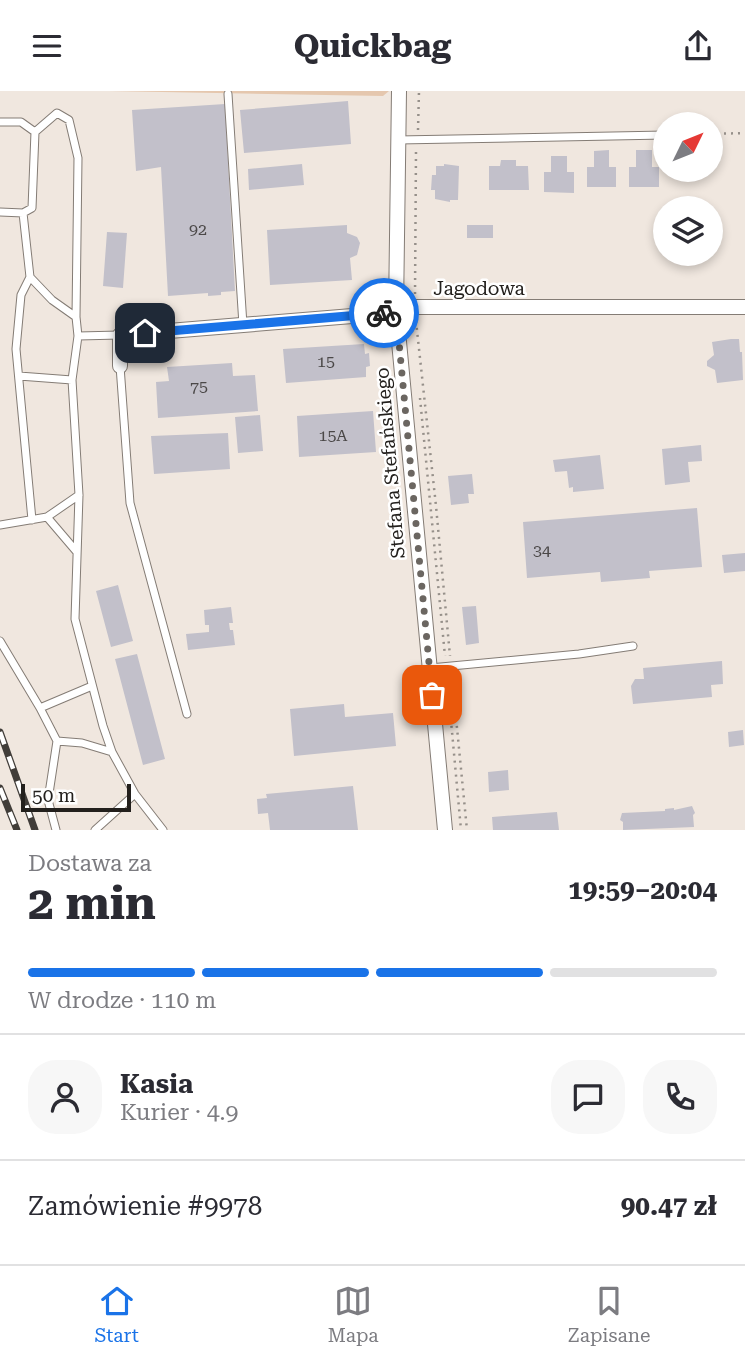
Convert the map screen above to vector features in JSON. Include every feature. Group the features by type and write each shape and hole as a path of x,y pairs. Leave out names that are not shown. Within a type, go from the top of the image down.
{"street":[{"name":"Stefana Stefańskiego","path":"399,91 409,140 407,308 429,668 445,830"},
{"name":"Jagodowa","path":"120,335 389,313 407,308 745,307"},
{"path":"120,335 120,366"}],"lane":[{"path":"228,94 243,325"},
{"path":"0,212 23,213 32,208 34,132 57,113 69,120 78,158 78,336 72,380 79,495 75,619 112,752 135,794 163,830"},
{"path":"0,122 21,122 34,132"},
{"path":"409,140 653,135"},
{"path":"23,213 30,277 21,295 16,349 32,520"},
{"path":"30,277 52,300 76,317"},
{"path":"78,336 120,335"},
{"path":"120,366 130,503 187,714"},
{"path":"19,376 72,380"},
{"path":"0,525 47,517 79,495"},
{"path":"47,517 77,551"},
{"path":"0,641 57,741 48,800 56,830"},
{"path":"429,668 579,654 633,646"},
{"path":"40,708 92,686"},
{"path":"57,741 82,743 112,752"},
{"path":"95,830 135,794"}],"path":[{"path":"414,91 409,140 407,308 467,830"},
{"path":"409,140 419,91"},
{"path":"723,134 745,133"},
{"path":"448,666 461,830"}],"shaded area":[{"path":"109,91 389,91 383,96"}],"building":[{"path":"348,101 351,144 244,153 240,110"},
{"path":"225,104 235,291 208,296 208,293 168,296 161,167 136,171 132,110"},
{"path":"609,150 609,167 616,167 616,187 587,187 587,167 594,167 594,151"},
{"path":"636,150 652,150 653,182 659,182 659,187 629,187 629,167 636,167"},
{"path":"551,156 567,156 567,172 574,172 574,193 544,192 544,172 551,172"},
{"path":"501,160 516,160 516,166 528,166 529,190 489,190 489,166 500,166"},
{"path":"302,164 304,185 249,190 248,169"},
{"path":"436,166 459,166 458,200 450,202 435,199 435,190 431,190"},
{"path":"347,225 347,233 357,237 360,243 357,255 350,258 352,280 270,285 267,230"},
{"path":"467,225 493,225 493,238 467,238"},
{"path":"107,232 127,233 123,288 103,286"},
{"path":"739,339 743,380 717,383 715,370 707,366 707,361 714,355 712,342"},
{"path":"364,344 365,354 369,353 370,366 366,367 366,377 286,383 283,349"},
{"path":"232,363 233,376 255,375 258,411 158,418 156,382 169,381 167,367"},
{"path":"373,411 376,452 299,457 297,416"},
{"path":"260,415 263,451 238,453 235,417"},
{"path":"228,433 230,469 154,474 151,436"},
{"path":"701,445 702,461 688,462 690,482 665,485 662,449"},
{"path":"600,455 604,489 573,492 573,487 569,488 567,471 555,472 553,460"},
{"path":"472,474 474,494 468,494 469,503 451,505 448,476"},
{"path":"697,508 702,567 649,571 650,578 601,582 600,572 527,578 523,522"},
{"path":"745,553 745,571 724,573 722,555"},
{"path":"118,585 133,641 111,647 96,591"},
{"path":"476,606 479,643 466,645 462,607"},
{"path":"231,607 233,623 229,623 235,645 188,650 186,634 209,632 209,625 205,625 204,610"},
{"path":"137,654 165,759 143,765 115,659"},
{"path":"722,661 723,684 711,685 712,697 633,704 631,686 635,679 644,679 643,668"},
{"path":"344,704 345,717 393,713 396,746 294,756 290,709"},
{"path":"743,730 744,745 729,747 728,732"},
{"path":"508,770 509,790 489,792 488,772"},
{"path":"353,786 358,830 270,830 268,813 258,814 257,799 267,798 266,794"},
{"path":"692,806 695,813 694,827 623,830 623,822 620,820 622,813 665,811"},
{"path":"557,812 559,830 493,830 492,817"}],"railway":[{"path":"0,732 35,830"},
{"path":"0,788 17,830"}],"way so far":[{"path":"384,313 396,310 432,695"}],"route":[{"path":"145,333 384,313"}]}
